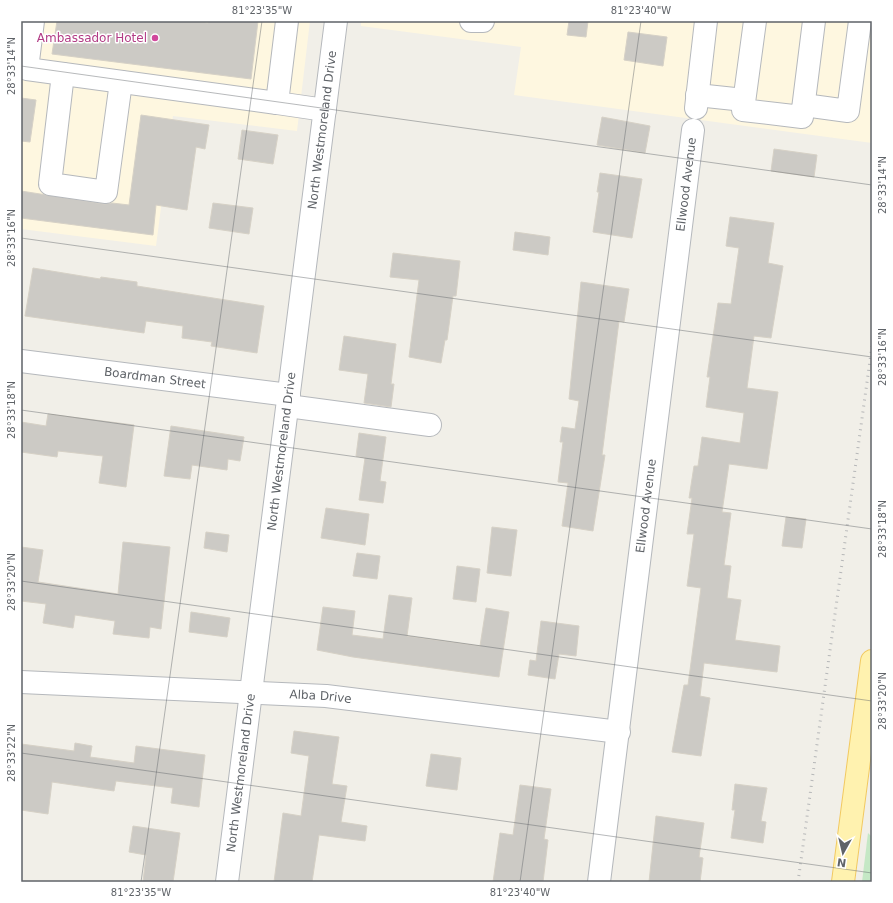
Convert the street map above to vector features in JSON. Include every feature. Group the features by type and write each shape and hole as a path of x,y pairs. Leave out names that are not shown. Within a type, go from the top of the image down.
{"main road":[{"path":"843,882 872,661"}],"street":[{"path":"34,21 27,69 325,110"},
{"path":"277,103 287,21"},
{"name":"North Westmoreland Drive","path":"227,882 336,21"},
{"path":"471,21 483,21"},
{"path":"706,21 696,102 744,100"},
{"path":"755,21 743,110 802,117 814,21"},
{"path":"804,105 848,111 860,21"},
{"path":"63,74 50,184 106,192 121,82"},
{"name":"Ellwood Avenue","path":"600,882 693,130"},
{"name":"Boardman Street","path":"21,361 288,400 430,425"},
{"name":"Alba Drive","path":"21,682 250,691 326,696 619,732"}],"shaded area":[{"path":"21,21 310,21 297,131 173,116 156,246 21,229"},
{"path":"361,21 872,21 872,143 514,95 521,47 361,26"}],"green space":[{"path":"868,833 872,837 872,882 862,882"}],"building":[{"name":"Ambassador Hotel","path":"57,21 193,21 208,23 208,21 258,21 251,79 52,54"},
{"path":"569,21 588,21 586,37 567,35"},
{"path":"628,32 667,37 663,66 624,60"},
{"path":"21,98 36,100 30,142 21,141"},
{"path":"141,115 209,125 205,149 196,147 187,210 156,205 153,235 21,218 21,191 104,204 112,203 129,205"},
{"path":"602,117 650,126 645,153 597,145"},
{"path":"242,130 278,135 273,164 238,159"},
{"path":"774,149 817,155 814,177 771,171"},
{"path":"600,173 642,179 632,238 593,232 599,192 597,192"},
{"path":"213,203 253,208 249,234 209,228"},
{"path":"730,217 774,223 768,263 783,266 771,338 754,336 747,388 778,392 767,469 729,464 722,512 731,513 724,565 731,566 727,598 741,600 735,640 780,646 777,672 704,663 700,696 710,698 701,756 672,752 684,685 688,685 701,588 687,586 694,534 687,534 692,498 689,498 694,466 698,466 702,437 740,443 744,413 706,407 710,377 707,377 718,303 731,304 739,248 726,246"},
{"path":"515,232 550,237 548,255 513,250"},
{"path":"393,253 460,261 456,296 453,296 447,340 445,340 441,363 409,357 419,280 390,277"},
{"path":"33,268 100,279 101,277 137,282 137,286 264,306 257,353 211,346 212,342 182,338 183,326 146,321 144,333 25,316"},
{"path":"581,282 629,289 624,322 619,321 602,455 605,455 593,531 562,526 568,483 558,482 563,442 560,442 562,427 575,429 579,401 569,399"},
{"path":"344,336 396,344 391,384 394,384 391,407 364,403 368,374 339,370"},
{"path":"48,414 134,425 126,487 99,483 103,456 58,451 57,457 21,452 21,422 46,426"},
{"path":"171,426 244,437 240,461 228,459 227,470 192,465 190,479 164,476"},
{"path":"359,433 386,437 380,481 386,482 383,503 359,500 365,458 356,456"},
{"path":"326,508 369,514 365,545 321,538"},
{"path":"786,517 806,519 802,548 782,546"},
{"path":"492,527 517,530 511,576 487,573"},
{"path":"206,532 229,535 227,552 204,548"},
{"path":"123,542 170,547 161,629 150,627 149,638 113,634 115,621 75,615 73,628 43,623 46,604 21,601 21,547 43,550 38,582 118,594"},
{"path":"357,553 380,556 377,579 353,576"},
{"path":"457,566 480,569 476,602 453,599"},
{"path":"389,595 412,598 407,636 480,646 486,608 509,612 499,677 353,657 317,650 323,607 355,611 352,635 383,639"},
{"path":"191,612 230,618 227,637 189,632"},
{"path":"541,621 579,626 576,656 559,654 555,679 528,675 530,660 536,661"},
{"path":"294,731 339,737 332,784 347,786 341,822 367,826 365,841 319,835 312,882 274,882 283,813 301,816 309,756 291,753"},
{"path":"75,743 92,746 90,757 134,763 136,746 205,755 199,807 171,803 173,788 116,781 114,791 52,782 48,814 21,810 21,744 74,751"},
{"path":"431,754 461,758 457,790 426,786"},
{"path":"735,784 767,788 761,821 766,822 763,843 731,838 735,810 732,810"},
{"path":"520,785 551,789 544,839 548,840 543,882 493,882 500,833 513,835"},
{"path":"656,816 704,823 699,857 703,858 700,882 649,882"},
{"path":"133,826 180,833 173,882 143,882 146,855 129,852"}],"railway":[{"path":"798,882 872,346"}],"place":[{"name":"Ambassador Hotel","path":"155,38"}]}
